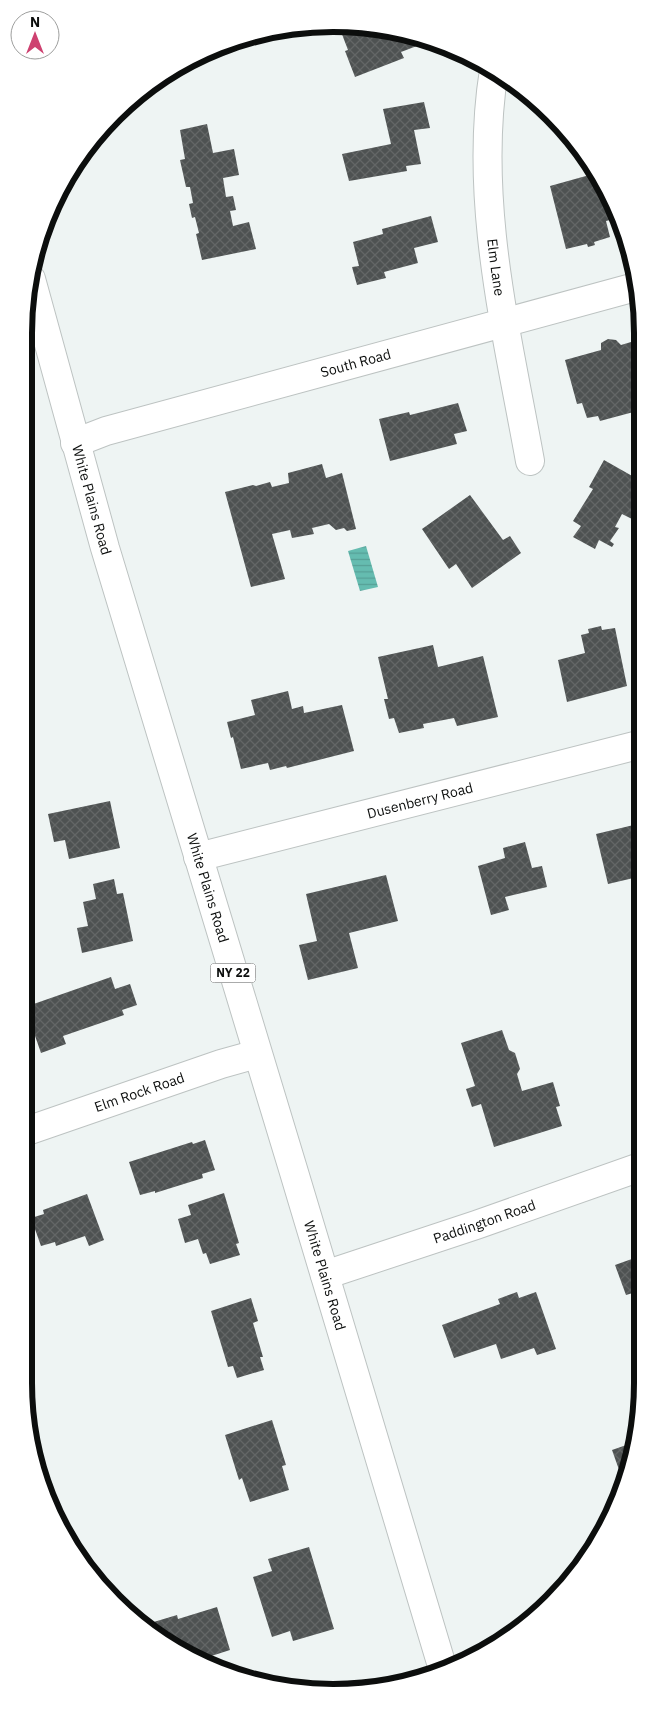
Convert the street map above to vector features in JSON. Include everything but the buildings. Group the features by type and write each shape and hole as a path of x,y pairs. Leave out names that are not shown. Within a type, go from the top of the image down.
{"street":[{"name":"Elm Lane","path":"493,78 489,126 489,198 494,254 530,461"},
{"name":"South Road","path":"75,444 116,429 631,288"},
{"name":"White Plains Road","path":"35,294 105,548 441,1664"},
{"name":"Dusenberry Road","path":"198,857 634,746"},
{"name":"Elm Rock Road","path":"32,1129 221,1064 257,1054"},
{"name":"Paddington Road","path":"325,1275 476,1225 634,1169"}],"shaded area":[{"path":"366,546 378,587 360,591 348,551"}]}
